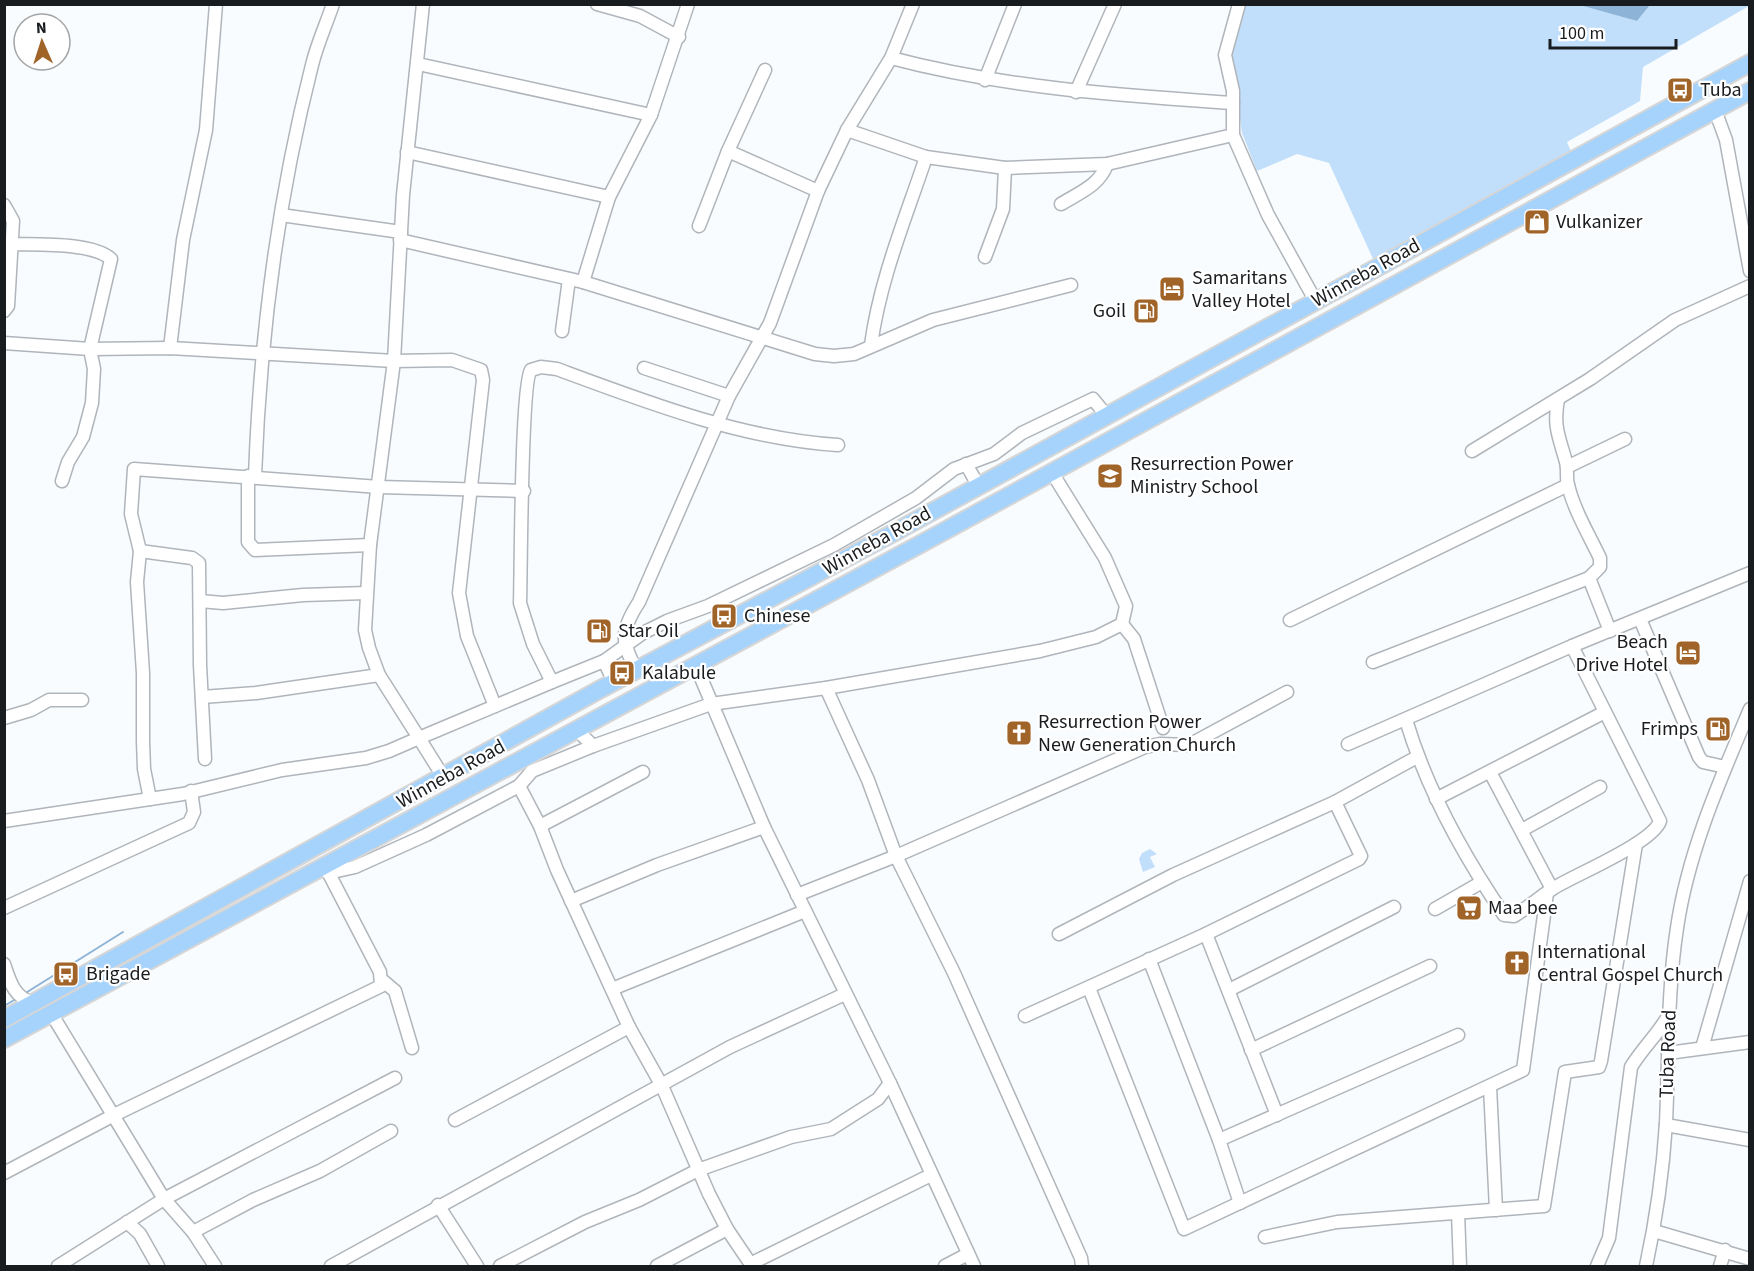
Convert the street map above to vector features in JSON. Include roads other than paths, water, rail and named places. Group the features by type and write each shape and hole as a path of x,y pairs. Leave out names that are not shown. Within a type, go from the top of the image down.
{"highway":[{"name":"Winneba Road","path":"4,1019 237,889 361,824 614,682 843,560 1749,63"},
{"name":"Winneba Road","path":"4,1039 327,869 368,843 576,729 696,666 1749,91"},
{"path":"1376,267 1388,288"},
{"path":"361,824 368,832 368,843"}],"street":[{"path":"170,348 183,240 206,130 216,4"},
{"path":"333,4 311,66 281,215 251,476 248,542 255,550 370,545"},
{"path":"423,4 407,152 394,361 370,545 365,630 379,675 444,778"},
{"path":"597,4 640,16 679,37"},
{"path":"584,282 609,197 651,115 679,37 688,4"},
{"path":"637,671 624,647 629,617 647,584 729,396 762,338 789,275 818,191 847,130 891,58 913,4"},
{"path":"985,80 1015,4"},
{"path":"1076,92 1115,4"},
{"path":"1239,4 1226,55 1233,103 1233,135 1268,214 1315,300"},
{"path":"891,58 985,80 1076,92 1233,103"},
{"path":"418,64 651,115"},
{"path":"699,226 728,151 765,70"},
{"path":"1715,110 1726,140 1749,271"},
{"path":"847,130 926,157 1005,168 1107,164 1233,135"},
{"path":"728,151 818,191"},
{"path":"407,152 609,197"},
{"path":"871,345 876,308 886,270 926,157"},
{"path":"1061,204 1101,178 1107,164"},
{"path":"985,257 1003,209 1005,168"},
{"path":"4,205 13,221 8,306 4,311"},
{"path":"281,215 401,236 584,282 815,354 834,356 854,354 933,320 1071,285"},
{"path":"11,244 65,246 99,251 111,259 90,349 94,369 92,403 83,437 68,462 62,481"},
{"path":"562,331 570,279"},
{"path":"1472,451 1504,429 1558,399 1675,320 1749,286"},
{"path":"4,343 90,349 170,348 394,361 452,360 481,370 483,380 459,593 467,636 495,706"},
{"path":"552,682 533,644 520,603 526,380 531,370 541,367 557,369 718,422 792,441 838,445"},
{"path":"644,368 729,396"},
{"path":"4,821 150,800 282,770 366,758 389,752 604,661 643,633 667,621 708,606 834,545 916,498 954,469 994,454 1022,433 1093,399 1106,415"},
{"path":"1373,662 1589,578 1600,567 1600,558 1568,485 1567,467 1554,420 1558,399"},
{"path":"1567,467 1625,439"},
{"path":"966,464 978,485"},
{"path":"150,800 143,750 143,673 137,582 140,551 131,514 134,469 251,476 379,488 524,491"},
{"path":"1051,471 1105,558 1126,606 1122,624"},
{"path":"1290,620 1568,485"},
{"path":"834,545 843,560"},
{"path":"140,551 183,556 199,563 205,759"},
{"path":"1348,744 1572,646 1640,620 1749,573"},
{"path":"1589,578 1610,631"},
{"path":"200,601 223,603 303,595 366,593"},
{"path":"1640,620 1699,757 1703,762 1725,767"},
{"path":"412,1048 395,991 382,980 327,869 355,867 426,835 519,786 532,771 711,704 826,688 1040,651 1096,637 1122,624"},
{"path":"1122,624 1134,639 1163,728"},
{"path":"1406,720 1417,757 1482,882 1506,917 1514,916 1550,891 1636,844 1657,828 1660,817 1572,646"},
{"path":"604,661 614,682"},
{"path":"696,666 764,827 890,1083 974,1266"},
{"path":"202,697 256,693 379,675"},
{"path":"826,688 868,780 896,856 954,973 1081,1258 1082,1266"},
{"path":"797,895 896,856 1145,747 1160,744 1189,745 1287,692"},
{"path":"4,718 31,710 49,700 82,699"},
{"name":"Tuba Road","path":"1646,1266 1654,1231 1665,1125 1668,1017 1677,927 1702,827 1749,709"},
{"path":"1437,799 1605,712"},
{"path":"576,729 593,747"},
{"path":"1059,934 1173,875 1335,802 1417,757"},
{"path":"540,826 643,772"},
{"path":"1089,988 1184,1228 1490,1088 1522,1070 1524,1065 1550,891 1522,830 1490,772"},
{"path":"519,786 540,826 571,901 629,1027 662,1086 698,1170 727,1229 751,1265 931,1174"},
{"path":"1522,830 1600,787"},
{"path":"4,908 189,823 194,812 191,791"},
{"path":"1025,1016 1206,934 1359,859 1361,856 1359,848 1335,802"},
{"path":"571,901 657,865 764,827"},
{"path":"1265,1237 1337,1222 1544,1206 1565,1072 1599,1067 1601,1061 1636,844"},
{"path":"1702,1048 1749,881"},
{"path":"1435,909 1482,882"},
{"path":"1229,990 1394,907"},
{"path":"612,989 805,911"},
{"path":"1206,934 1277,1115"},
{"path":"1149,959 1219,1140 1240,1203"},
{"path":"4,964 15,992 23,1000 33,1004"},
{"path":"1251,1050 1430,966"},
{"path":"4,1173 114,1115 375,991 381,986 382,980"},
{"path":"331,1266 438,1205 662,1086 730,1047 845,994"},
{"path":"51,1013 164,1199 193,1232 215,1266"},
{"path":"1597,1266 1609,1238 1631,1067 1668,1017"},
{"path":"455,1120 629,1027"},
{"path":"1219,1140 1458,1035"},
{"path":"1668,1053 1749,1042"},
{"path":"59,1266 164,1199 395,1078"},
{"path":"500,1266 585,1222 639,1200 698,1170 792,1137 831,1129 878,1099 890,1083"},
{"path":"1490,1088 1496,1210"},
{"path":"1665,1125 1749,1140"},
{"path":"193,1232 253,1200 320,1171 390,1131"},
{"path":"438,1205 477,1266"},
{"path":"1458,1213 1460,1266"},
{"path":"127,1222 140,1234 158,1266"},
{"path":"657,1266 727,1229"},
{"path":"1654,1231 1725,1250 1749,1259"},
{"path":"1720,1266 1725,1250"},
{"path":"945,1266 968,1254"}],"waterway":[{"path":"24,994 123,932"},
{"path":"4,1006 16,999"}],"place":[{"name":"Tuba","path":"1680,90"},
{"name":"Vulkanizer","path":"1537,222"},
{"name":"Samaritans Valley Hotel","path":"1172,289"},
{"name":"Goil","path":"1146,311"},
{"name":"Resurrection Power Ministry School","path":"1110,476"},
{"name":"Chinese","path":"724,616"},
{"name":"Star Oil","path":"599,631"},
{"name":"Beach Drive Hotel","path":"1688,653"},
{"name":"Kalabule","path":"622,673"},
{"name":"Frimps","path":"1718,729"},
{"name":"Resurrection Power New Generation Church","path":"1019,733"},
{"name":"Maa bee","path":"1469,908"},
{"name":"International Central Gospel Church","path":"1517,963"},
{"name":"Brigade","path":"66,974"}]}
